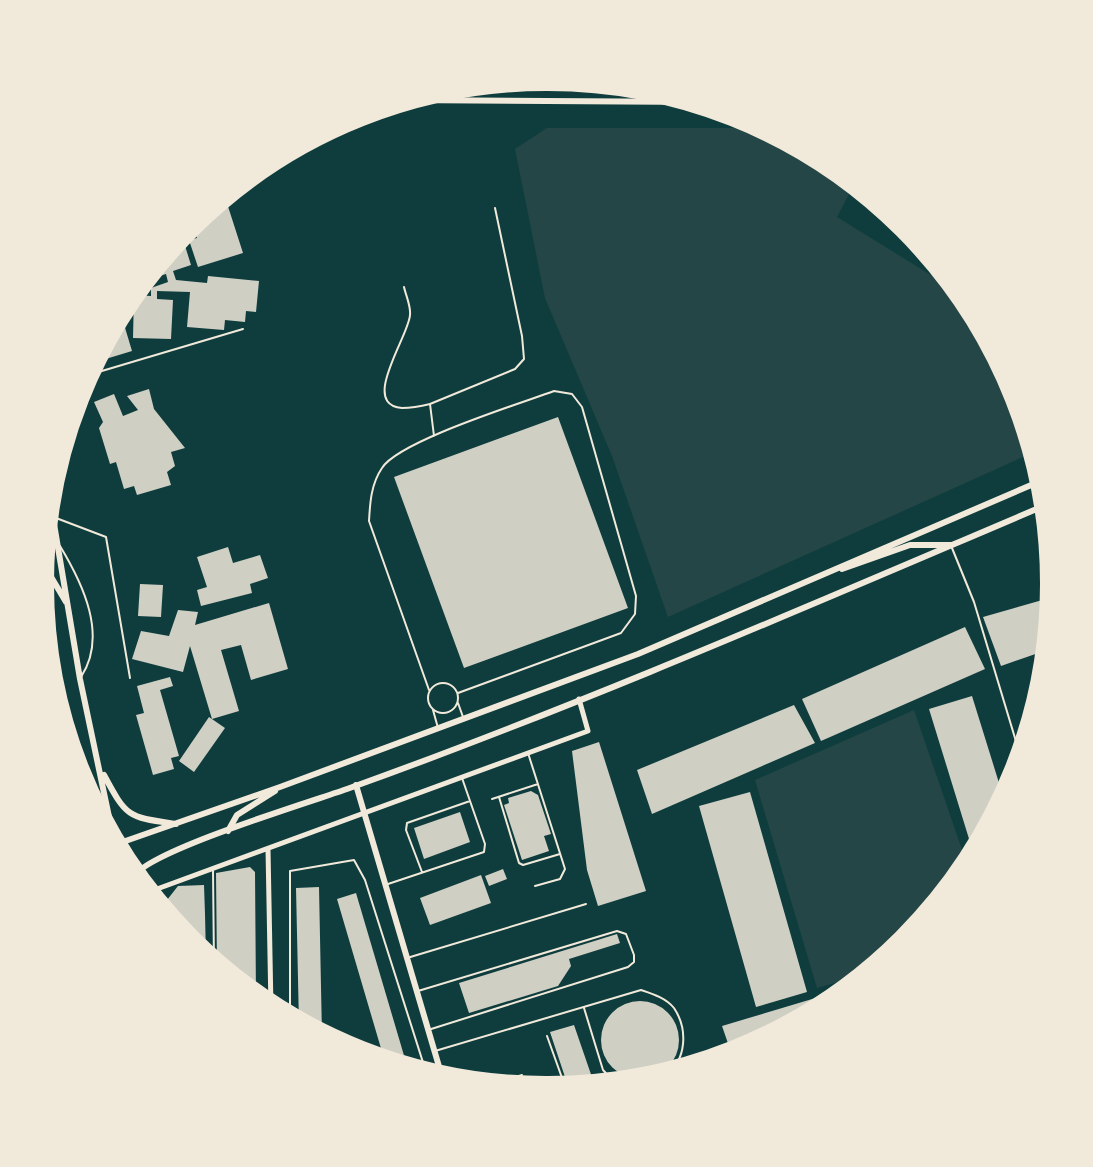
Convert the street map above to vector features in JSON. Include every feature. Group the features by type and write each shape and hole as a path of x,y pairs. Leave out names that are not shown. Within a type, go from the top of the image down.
{"street":[{"path":"431,100 669,102"},
{"path":"123,844 638,654 810,581 875,550 1033,484"},
{"path":"140,869 155,859 205,839 356,785 579,699 1037,509"},
{"path":"54,522 80,679 111,823"},
{"path":"810,581 910,545 951,545"},
{"path":"50,575 68,605"},
{"path":"156,891 156,889 588,731 579,699"},
{"path":"100,766 121,806 128,813 138,818 176,824"},
{"path":"356,785 440,1069"},
{"path":"228,831 237,815 260,803 280,787"},
{"path":"268,849 272,998"}],"lane":[{"path":"404,287 410,315 393,364 383,383 383,394 390,403 401,408 430,404 515,369 524,359 522,336 495,208"},
{"path":"97,372 243,329"},
{"path":"438,728 428,700 429,690 369,521 370,496 382,467 407,446 554,391 572,394 582,407 636,596 635,614 621,633 458,693"},
{"path":"430,404 434,436"},
{"path":"54,517 106,537 130,678"},
{"path":"57,541 77,575 86,597 94,648 89,665 80,679"},
{"path":"951,545 974,602 1017,744"},
{"path":"429,690 442,682 452,685 458,693 458,703 463,718"},
{"path":"432,709 447,713 458,703"},
{"path":"528,753 565,869 563,877 535,886"},
{"path":"385,884 484,852 485,844 462,778"},
{"path":"492,799 538,784"},
{"path":"499,797 519,863 523,865 560,854"},
{"path":"422,873 406,830 407,823 470,801"},
{"path":"290,1009 288,878 290,872 354,860 365,880 424,1065"},
{"path":"213,869 214,952"},
{"path":"407,958 586,904"},
{"path":"417,992 620,931 628,937 634,955 634,962 628,967 428,1030"},
{"path":"435,1051 641,990 665,1000 674,1008 680,1021 683,1045 677,1063"},
{"path":"584,1008 603,1070 609,1076"},
{"path":"547,1035 563,1079"},
{"path":"510,1079 522,1075"}],"shaded area":[{"path":"547,128 745,128 795,153 851,191 837,217 942,282 960,307 992,364 1006,393 1027,455 668,617 612,456 545,298 515,149"},
{"path":"914,710 964,854 920,911 874,957 847,980 817,988 755,780"}],"building":[{"path":"227,203 243,253 198,267 189,240 197,238 195,232"},
{"path":"184,244 191,265 173,271 176,280 207,283 208,276 259,281 256,312 246,311 245,322 225,320 224,330 187,327 190,292 157,291 157,299 173,300 171,339 133,338 134,306 141,295 151,296 151,288 168,282 166,274 155,277"},
{"path":"123,323 132,351 103,360"},
{"path":"149,389 154,409 185,448 171,452 175,466 167,472 171,485 137,495 134,486 124,489 116,462 110,464 99,428 103,422 94,402 114,394 123,416 138,410 127,396"},
{"path":"558,417 628,608 464,668 394,477"},
{"path":"228,547 233,563 260,555 268,578 250,584 252,593 201,606 197,590 207,587 197,557"},
{"path":"140,584 163,585 161,617 138,616"},
{"path":"1043,600 1038,653 1001,666 983,617"},
{"path":"269,603 288,669 251,680 241,645 221,650 239,711 212,719 190,646 183,672 132,659 141,631 169,636 178,610 198,612 195,625"},
{"path":"965,627 985,669 821,741 802,699"},
{"path":"170,677 173,686 160,690 179,756 171,758 174,769 153,775 136,715 144,713 137,686"},
{"path":"972,696 1000,786 970,843 929,709"},
{"path":"794,705 815,743 652,814 637,770"},
{"path":"209,717 225,728 194,772 179,761"},
{"path":"599,742 646,891 598,906 587,870 572,751"},
{"path":"531,791 538,795 551,834 544,836 549,851 522,860 504,805 509,803 508,798"},
{"path":"750,792 807,992 756,1007 699,806"},
{"path":"460,812 470,842 424,859 414,828"},
{"path":"250,867 255,872 256,987 217,955 216,873"},
{"path":"503,869 507,879 489,886 485,876"},
{"path":"481,875 491,903 430,925 420,898"},
{"path":"204,885 206,945 167,904 167,900 178,886"},
{"path":"319,887 322,1026 299,1014 296,888"},
{"path":"356,893 405,1060 382,1052 337,899"},
{"path":"617,934 620,943 569,959 571,966 558,986 469,1013 459,983"},
{"path":"826,995 795,1014 729,1046 722,1026"},
{"path":"632,1001 648,1001 662,1007 673,1018 679,1032 679,1048 671,1065 643,1071 618,1073 607,1062 601,1048 601,1032 607,1018 618,1007"},
{"path":"574,1025 592,1078 566,1079 550,1032"}]}
